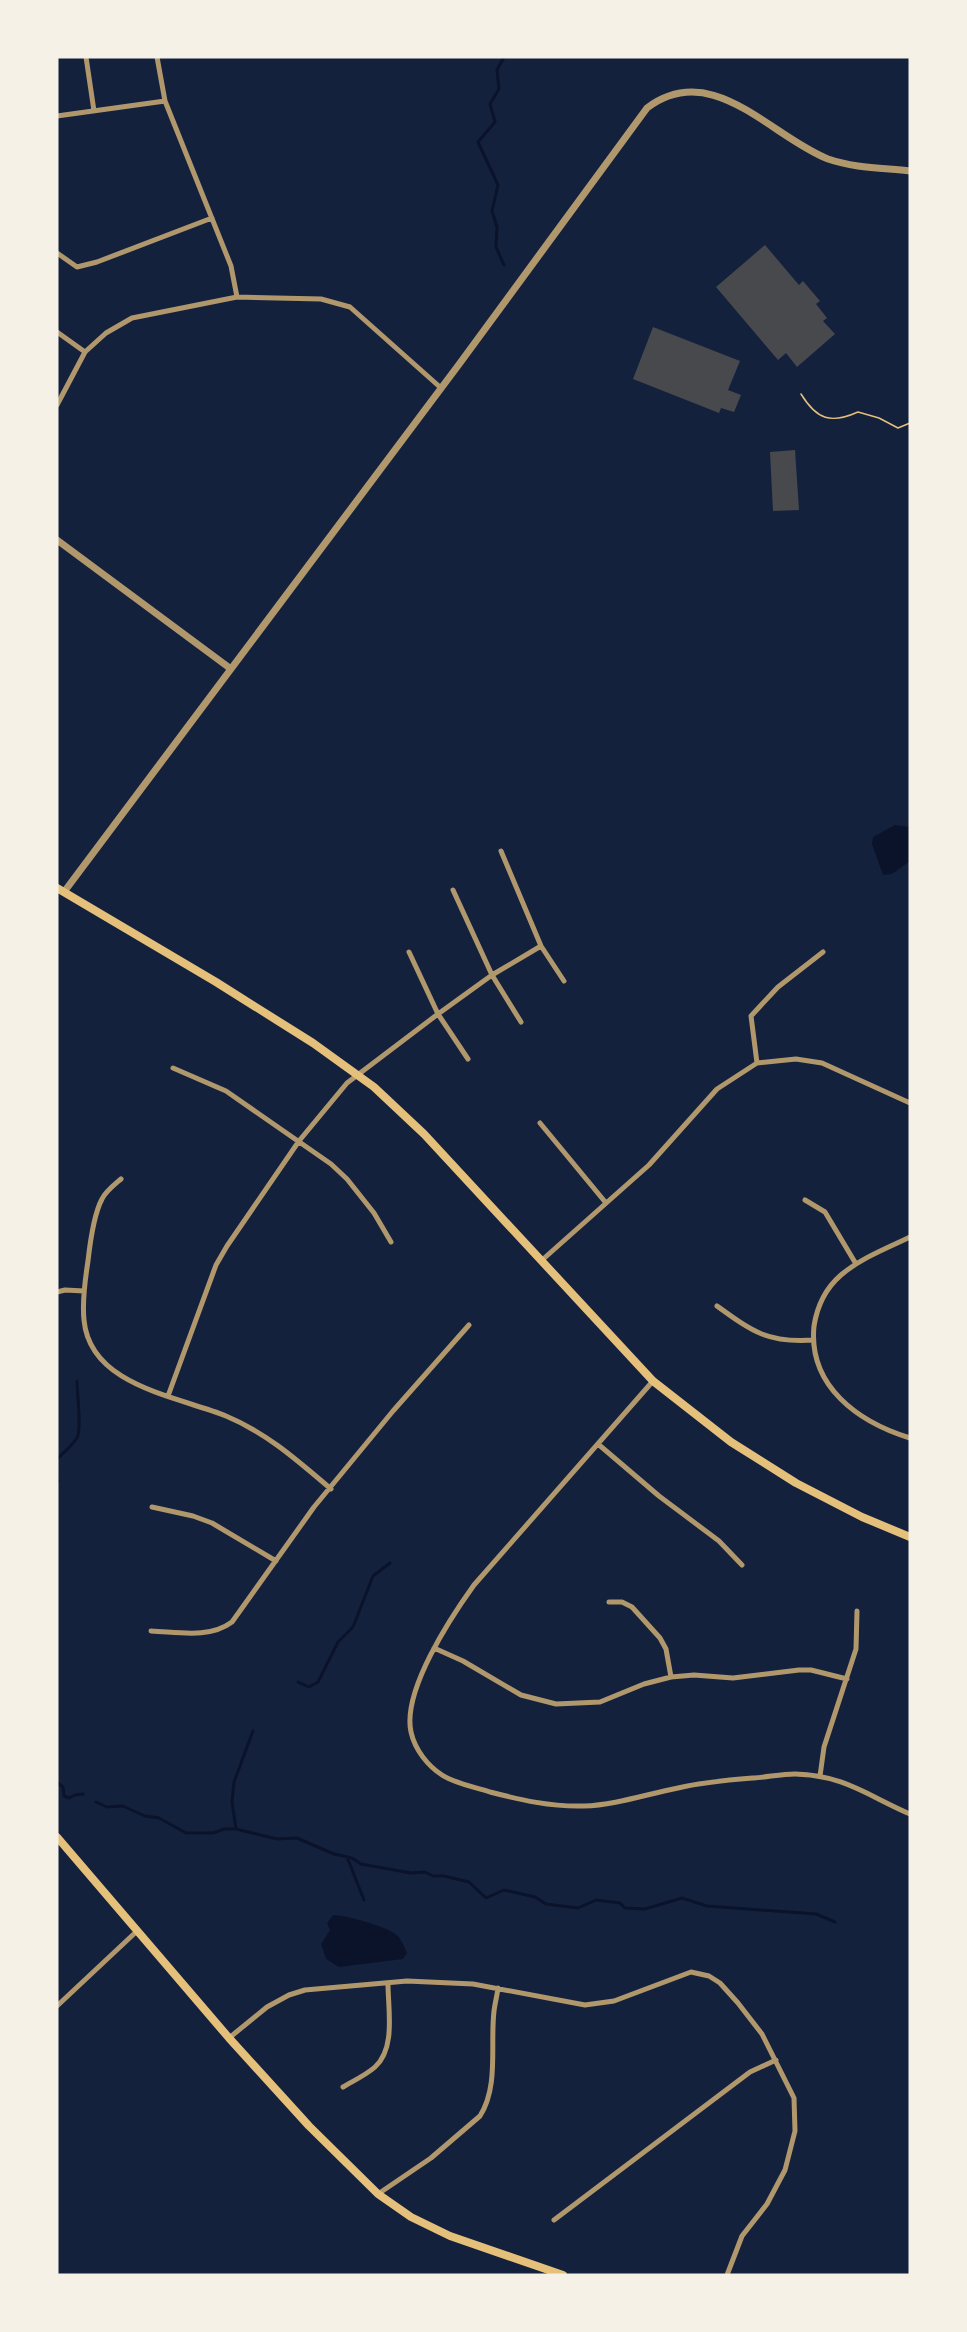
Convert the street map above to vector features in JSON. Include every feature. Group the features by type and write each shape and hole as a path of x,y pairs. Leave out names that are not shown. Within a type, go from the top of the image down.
{"main road":[{"path":"61,890 229,990 357,1073 424,1134 653,1381 731,1442 796,1483 862,1517 910,1537"},
{"path":"57,1837 229,2037 309,2126 378,2194 411,2217 450,2236 563,2275"}],"street":[{"path":"86,57 94,111"},
{"path":"158,57 165,102 231,266 237,297"},
{"path":"61,890 231,669 646,108 657,100 682,91 708,93 740,107 826,158 847,165 910,171"},
{"path":"57,116 165,102"},
{"path":"57,253 76,267 97,262 212,219"},
{"path":"57,405 85,352 106,333 132,318 237,297 321,299 350,307 441,388"},
{"path":"57,332 85,352"},
{"path":"57,540 231,669"},
{"path":"501,851 541,946 564,981"},
{"path":"453,890 492,975 521,1022"},
{"path":"168,1396 216,1265 298,1141 357,1073 492,975 541,946"},
{"path":"409,952 438,1014 468,1059"},
{"path":"757,1063 751,1016 778,987 823,952"},
{"path":"541,1261 649,1165 717,1089 757,1063 796,1059 822,1064 910,1103"},
{"path":"173,1068 226,1090 331,1164 347,1179 374,1213 391,1242"},
{"path":"540,1123 606,1203"},
{"path":"121,1179 109,1189 99,1206 90,1246 84,1291 84,1321 89,1341 105,1365 128,1381 226,1416 262,1434 281,1446 331,1489"},
{"path":"805,1200 825,1212 856,1264"},
{"path":"910,1237 856,1264 840,1275 825,1293 816,1314 813,1340 818,1366 833,1393 855,1411 883,1427 910,1438"},
{"path":"57,1292 84,1291"},
{"path":"717,1306 745,1326 775,1340 790,1342 813,1340"},
{"path":"151,1631 204,1634 224,1628 238,1614 314,1507 393,1411 469,1325"},
{"path":"653,1381 474,1585 457,1609 434,1648 413,1698 410,1731 424,1760 443,1776 467,1785 534,1803 583,1806 607,1804 681,1787 794,1774 820,1776 846,1782 910,1814"},
{"path":"598,1444 659,1496 719,1541 742,1565"},
{"path":"152,1507 212,1523 276,1561"},
{"path":"609,1602 622,1602 632,1607 660,1638 666,1649 671,1677"},
{"path":"820,1776 824,1747 856,1649 857,1611"},
{"path":"434,1648 463,1661 521,1695 556,1704 600,1702 644,1684 671,1677 694,1675 733,1678 811,1670 847,1679"},
{"path":"57,2006 137,1930"},
{"path":"229,2037 267,2007 289,1995 305,1990 407,1981 472,1984 564,2002 600,2004 614,2001 691,1972 709,1976 720,1983 738,2002 762,2034 794,2098 795,2131 785,2170 767,2204 742,2236 727,2275"},
{"path":"343,2087 376,2066 382,2058 389,2037 388,1984"},
{"path":"378,2194 431,2158 480,2116 485,2108 492,2075 494,2012 498,1988"},
{"path":"554,2220 750,2072 776,2060"}],"path":[{"path":"801,394 809,407 823,418 842,419 858,412 879,418 897,428 910,423"}],"water":[{"path":"895,825 910,827 910,861 892,874 883,875 872,844 873,837"},
{"path":"333,1915 364,1921 389,1930 399,1937 407,1953 403,1959 339,1967 326,1959 321,1944 330,1930 327,1923"}],"building":[{"path":"765,245 799,285 803,281 820,301 816,304 827,318 823,321 835,334 797,367 786,353 778,360 716,287"},
{"path":"653,327 740,361 728,390 741,395 734,412 721,408 719,413 633,379"},
{"path":"795,450 799,510 773,511 770,452"}],"waterway":[{"path":"504,57 497,70 499,89 490,104 495,122 478,142 498,185 492,211 497,227 496,247 504,265"},
{"path":"57,1459 77,1438 79,1419 77,1381"},
{"path":"298,1682 309,1687 318,1682 338,1642 353,1627 373,1576 390,1563"},
{"path":"236,1829 232,1802 234,1782 253,1731"},
{"path":"57,1785 58,1783 63,1787 64,1796 69,1798 83,1794"},
{"path":"96,1802 107,1807 123,1806 145,1816 159,1818 186,1833 213,1833 224,1829 236,1829 277,1839 297,1838 334,1854 352,1858 361,1864 411,1873 425,1872 433,1876 444,1876 469,1882 486,1898 504,1890 535,1897 546,1904 578,1908 596,1900 620,1903 625,1908 645,1909 682,1898 707,1906 816,1914 835,1922"},
{"path":"347,1857 364,1900"}]}
